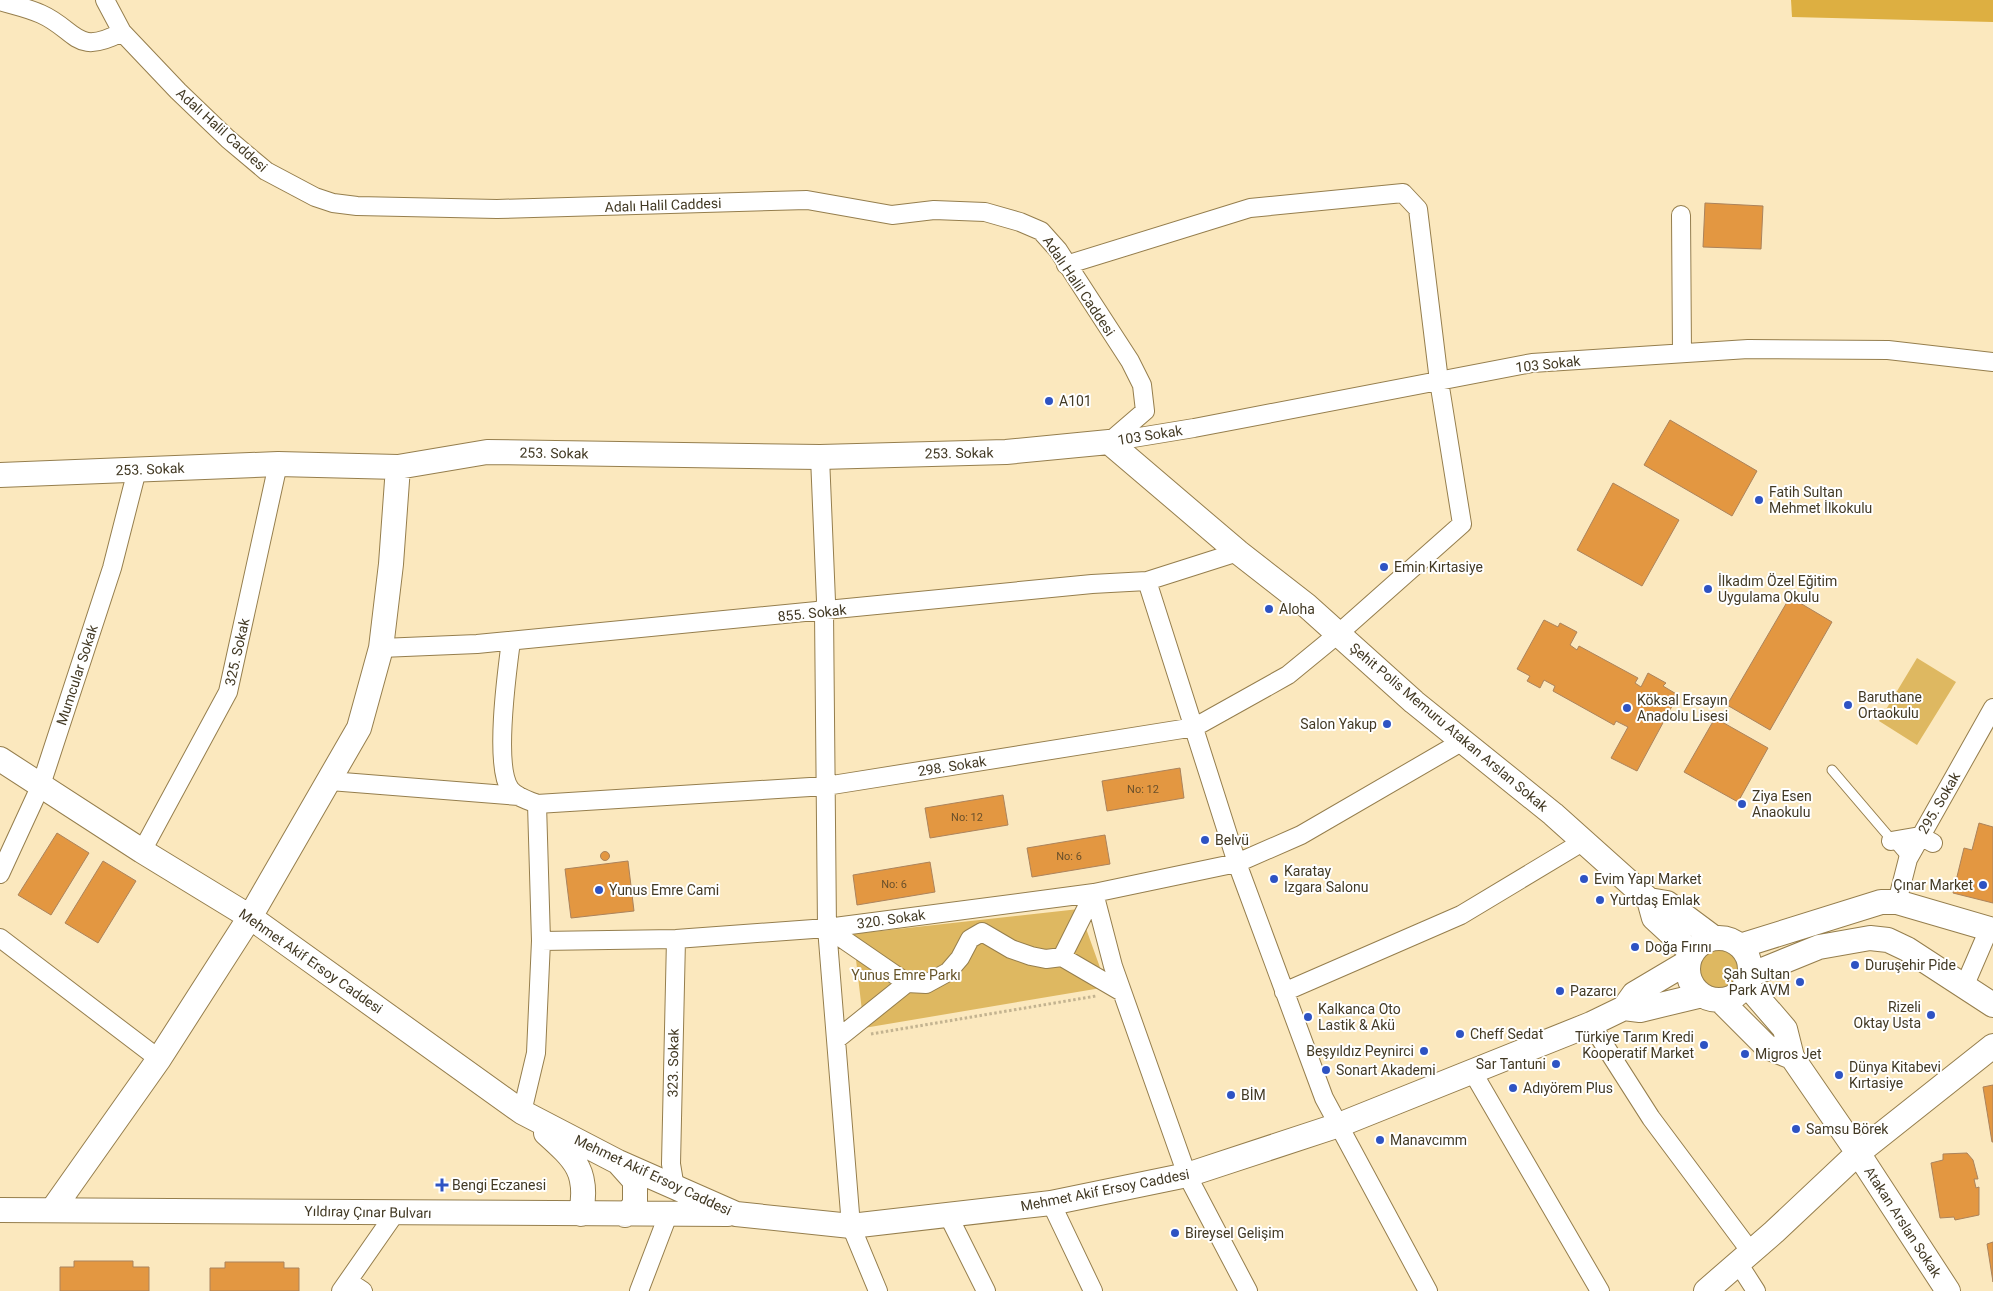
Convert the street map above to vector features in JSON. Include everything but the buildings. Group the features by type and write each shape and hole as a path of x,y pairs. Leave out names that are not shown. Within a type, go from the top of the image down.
{"street":[{"name":"Adalı Halil Caddesi","path":"105,0 122,32 185,98 228,139 266,171 315,197 333,203 357,206 497,209 808,200 892,216 934,210 985,212 1020,222 1041,231 1058,250 1130,361 1142,385 1144,411 1109,442"},
{"path":"0,1 41,14 78,41 103,42 122,32"},
{"path":"1066,264 1250,208 1403,193 1418,209 1439,381"},
{"path":"1681,215 1682,353"},
{"name":"103 Sokak","path":"1109,442 1532,364 1748,349 1888,350 1993,362"},
{"name":"298. Sokak","path":"537,804 826,786 1195,727 1288,675 1338,634 1462,524 1439,381"},
{"name":"253. Sokak","path":"0,475 278,464 398,467 487,452 820,457 1006,452 1109,442"},
{"name":"Şehit Polis Memuru Atakan Arslan Sokak","path":"1109,442 1584,841 1649,900"},
{"path":"820,457 826,601 824,612 826,928 852,1226 878,1291"},
{"name":"325. Sokak","path":"142,851 228,692 278,464"},
{"path":"54,1209 159,1059 250,917 330,782 359,728 381,648 398,467"},
{"name":"Mumcular Sokak","path":"0,874 41,785 112,568 137,470"},
{"name":"855. Sokak","path":"381,648 511,641 824,612 1092,584 1148,581 1238,552"},
{"path":"1148,581 1237,863 1324,1098 1428,1291"},
{"path":"511,641 505,690 503,773 510,789 519,796 537,804 541,941 536,1053 522,1112 566,1151 580,1171 585,1193 581,1214"},
{"name":"295. Sokak","path":"1896,902 1908,859 1926,839 1993,708"},
{"name":"320. Sokak","path":"541,941 676,939 826,928 1094,893 1237,863 1301,835 1463,741"},
{"name":"Mehmet Akif Ersoy Caddesi","path":"0,758 142,851 250,917 522,1112 618,1162 736,1214 852,1226 1051,1203 1187,1175 1339,1125 1590,1024 1624,1008"},
{"path":"330,782 519,796"},
{"path":"1891,841 1926,839"},
{"path":"1284,992 1461,915 1584,841"},
{"path":"1062,957 1094,893"},
{"path":"1094,893 1122,992 1187,1175 1248,1291"},
{"path":"1714,938 1667,903 1649,900 1654,918 1690,957 1690,981 1767,1046 1792,1057"},
{"path":"1740,946 1860,907 1881,902 1896,902 1991,929 1964,987"},
{"path":"980,907 982,932"},
{"path":"826,928 907,983 926,984 948,972 960,958 970,939 982,932"},
{"path":"982,932 1011,949 1032,956 1046,959 1062,957 1122,992"},
{"path":"0,938 159,1059"},
{"path":"1792,1057 1785,1029 1748,979 1750,964 1746,954 1740,946 1723,938 1714,938 1698,946 1690,957 1634,994 1624,1008 1640,1010 1735,995 1748,979 1819,947 1870,938 1888,940 1907,949 1993,1005"},
{"name":"323. Sokak","path":"675,1188 671,1164 676,939"},
{"path":"836,1040 907,983"},
{"path":"1590,1024 1650,1118 1745,1257 1756,1291"},
{"path":"1706,1291 1858,1152 1993,1046"},
{"name":"Atakan Arslan Sokak","path":"1792,1057 1858,1152 1948,1291"},
{"path":"1472,1071 1600,1291"},
{"path":"618,1162 635,1182 635,1205 625,1215"},
{"path":"1051,1203 1093,1291"},
{"name":"Yıldıray Çınar Bulvarı","path":"0,1210 625,1215 736,1214"},
{"path":"363,1291 344,1286 396,1212"},
{"path":"639,1291 668,1215"},
{"path":"948,1215 986,1291"}],"lane":[{"path":"1832,770 1908,859"}],"path":[{"path":"865,1035 1122,992"}],"green space":[{"path":"1917,658 1956,682 1917,745 1879,721"},
{"name":"Yunus Emre Parkı","path":"1079,909 1107,987 864,1028 853,934"},
{"path":"1720,946 1732,950 1738,956 1742,968 1738,980 1732,986 1720,990 1708,986 1702,980 1698,968 1702,956 1708,950"}],"shaded area":[{"path":"1791,0 1993,0 1993,22 1792,17"}],"place":[{"name":"A101","path":"1049,401"},
{"name":"Fatih Sultan Mehmet İlkokulu","path":"1759,500"},
{"name":"Emin Kırtasiye","path":"1384,567"},
{"name":"İlkadım Özel Eğitim Uygulama Okulu","path":"1708,589"},
{"name":"Aloha","path":"1269,609"},
{"name":"Baruthane Ortaokulu","path":"1848,705"},
{"name":"Köksal Ersayın Anadolu Lisesi","path":"1627,708"},
{"name":"Salon Yakup","path":"1387,724"},
{"name":"Ziya Esen Anaokulu","path":"1742,804"},
{"name":"Belvü","path":"1205,840"},
{"name":"Karatay Izgara Salonu","path":"1274,879"},
{"name":"Evim Yapı Market","path":"1584,879"},
{"name":"Çınar Market","path":"1983,885"},
{"name":"Yunus Emre Cami","path":"599,890"},
{"name":"Yurtdaş Emlak","path":"1600,900"},
{"name":"Doğa Fırını","path":"1635,947"},
{"name":"Duruşehir Pide","path":"1855,965"},
{"name":"Şah Sultan Park AVM","path":"1800,982"},
{"name":"Pazarcı","path":"1560,991"},
{"name":"Rizeli Oktay Usta","path":"1931,1015"},
{"name":"Kalkanca Oto Lastik & Akü","path":"1308,1017"},
{"name":"Cheff Sedat","path":"1460,1034"},
{"name":"Türkiye Tarım Kredi Kooperatif Market","path":"1704,1045"},
{"name":"Beşyıldız Peynirci","path":"1424,1051"},
{"name":"Migros Jet","path":"1745,1054"},
{"name":"Sar Tantuni","path":"1556,1064"},
{"name":"Sonart Akademi","path":"1326,1070"},
{"name":"Dünya Kitabevi Kırtasiye","path":"1839,1075"},
{"name":"Adıyörem Plus","path":"1513,1088"},
{"name":"BİM","path":"1231,1095"},
{"name":"Samsu Börek","path":"1796,1129"},
{"name":"Manavcımm","path":"1380,1140"},
{"name":"Bengi Eczanesi","path":"442,1185"},
{"name":"Bireysel Gelişim","path":"1175,1233"}]}
